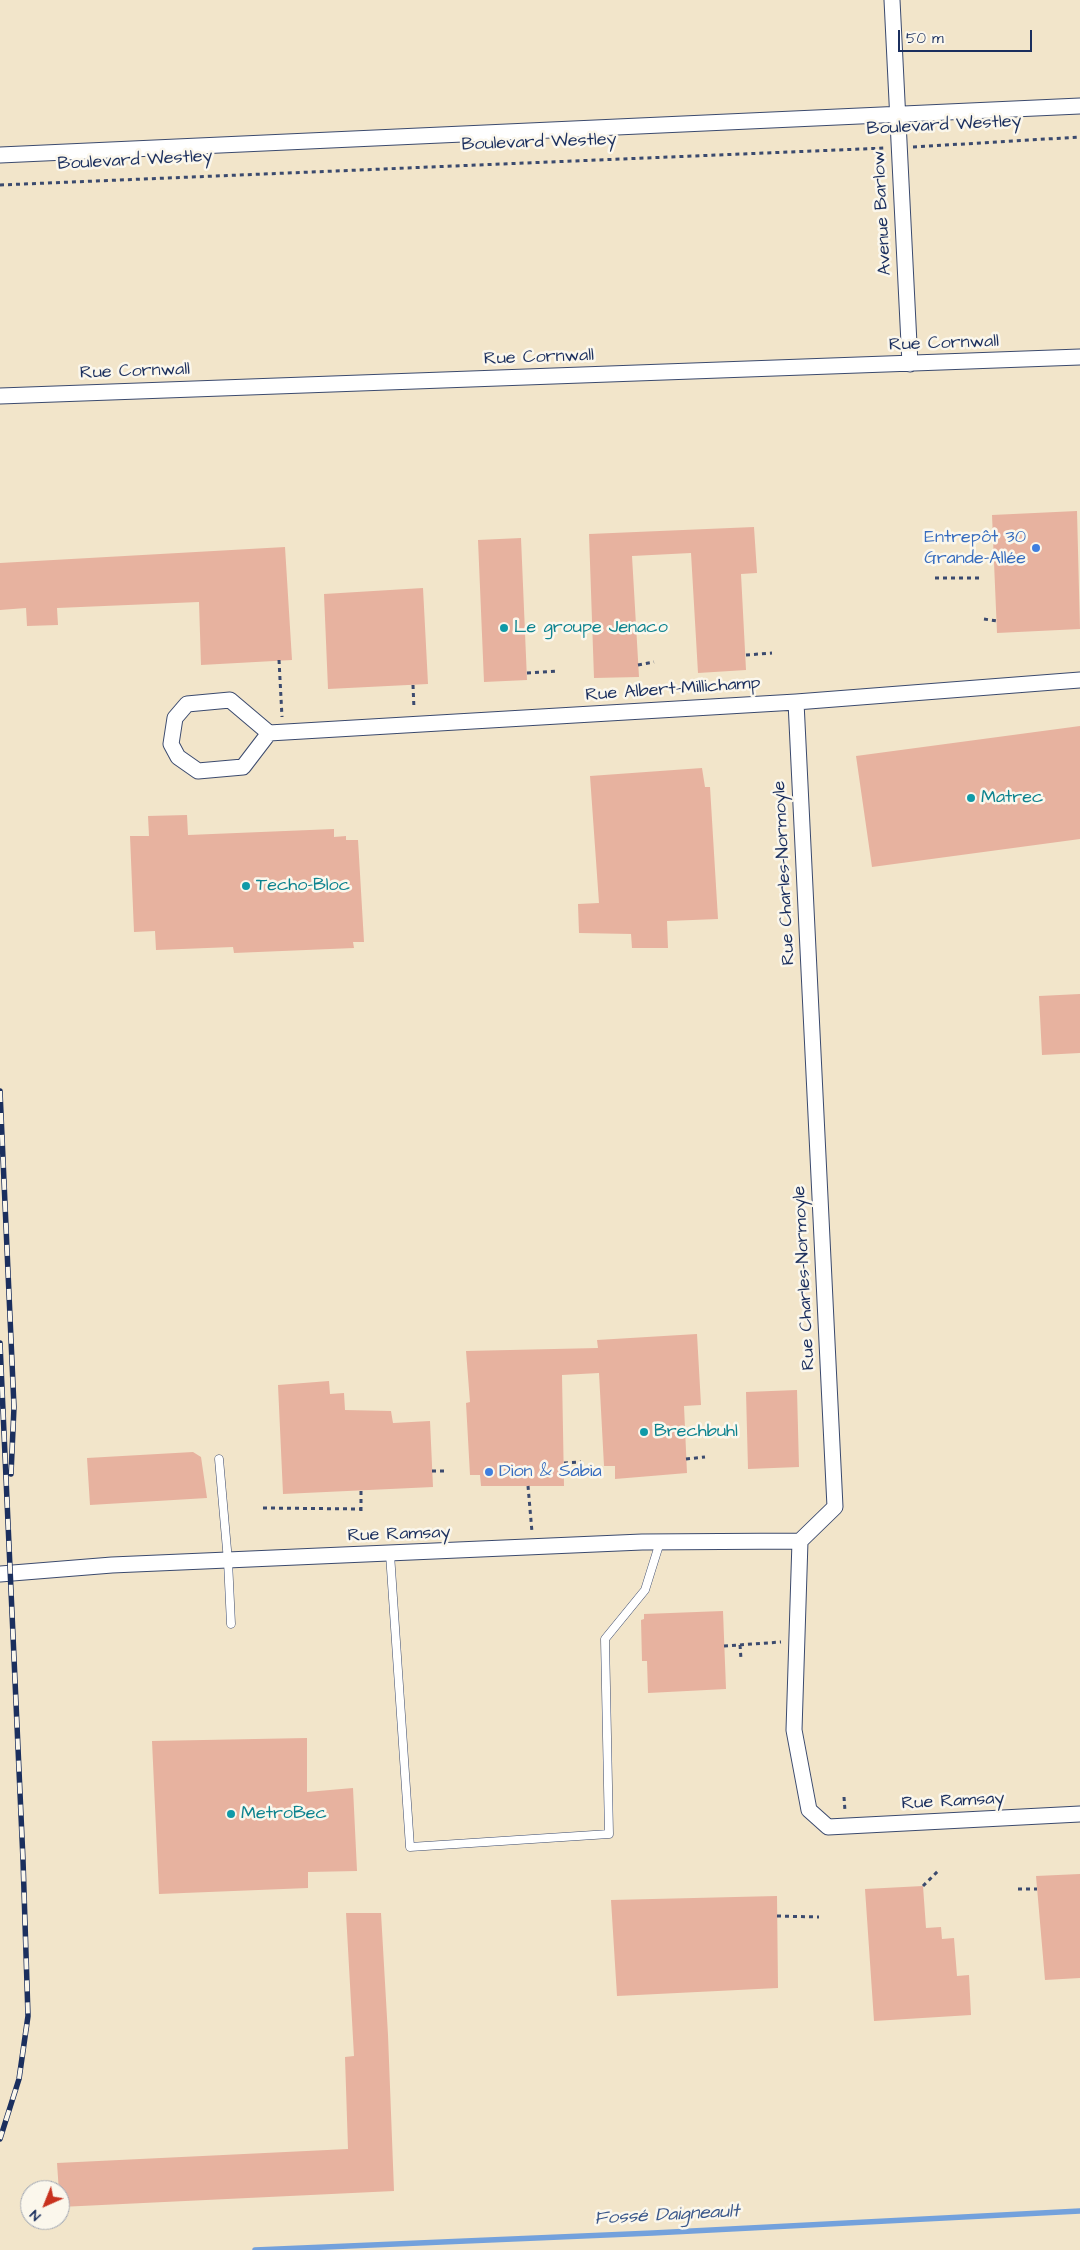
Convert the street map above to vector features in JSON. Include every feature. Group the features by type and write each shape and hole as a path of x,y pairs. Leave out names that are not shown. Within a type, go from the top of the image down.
{"street":[{"name":"Avenue Barlow","path":"892,0 910,364"},
{"name":"Boulevard Westley","path":"0,155 1080,106"},
{"name":"Rue Cornwall","path":"0,396 1080,357"},
{"name":"Rue Albert-Millichamp","path":"276,732 796,702 1080,680"},
{"path":"230,700 276,732 243,767 198,770 178,757 170,744 175,718 187,704 230,700"},
{"name":"Rue Charles-Normoyle","path":"796,702 835,1507 800,1541"},
{"path":"796,1641 800,1541"},
{"name":"Rue Ramsay","path":"0,1574 112,1565 534,1547 660,1542 800,1541"},
{"name":"Rue Ramsay","path":"796,1641 794,1730 809,1810 828,1827 1080,1814"}],"lane":[{"path":"219,1459 228,1561 231,1624"},
{"path":"390,1554 410,1847 609,1834 605,1639 644,1590 660,1542"}],"path":[{"name":"Boulevard Westley","path":"0,186 898,148 1080,137"},
{"path":"935,578 983,578"},
{"path":"984,619 997,620"},
{"path":"746,655 772,653"},
{"path":"276,732 279,660"},
{"path":"638,666 654,662"},
{"path":"527,673 557,671"},
{"path":"413,685 416,724"},
{"path":"686,1459 705,1457"},
{"path":"564,1463 581,1462"},
{"path":"432,1470 447,1471"},
{"path":"528,1486 534,1547"},
{"path":"263,1508 361,1510 361,1490"},
{"path":"724,1646 796,1641"},
{"path":"740,1645 741,1659"},
{"path":"923,1886 939,1870"},
{"path":"1018,1889 1038,1889"},
{"path":"777,1916 819,1917"}],"building":[{"name":"Entrepôt 30 Grande-Allée","path":"1077,511 1080,629 997,633 992,515"},
{"path":"754,527 757,573 741,574 746,670 698,673 691,553 632,556 639,677 594,678 589,534"},
{"name":"Le groupe Jenaco","path":"521,538 527,680 484,682 478,540"},
{"path":"285,547 292,660 201,665 199,602 57,608 58,625 27,626 26,608 0,610 0,563"},
{"path":"423,588 428,684 328,689 324,594"},
{"name":"Matrec","path":"1080,726 1080,839 872,867 856,756"},
{"path":"702,768 705,787 710,787 718,919 667,921 668,948 632,948 631,934 579,933 578,904 599,903 590,776"},
{"name":"Techo-Bloc","path":"187,815 188,835 334,829 334,837 346,836 346,840 358,840 364,942 353,942 354,948 234,953 233,947 156,950 155,931 134,932 130,836 149,836 148,816"},
{"path":"1080,994 1080,1053 1042,1055 1039,996"},
{"path":"697,1334 701,1405 684,1406 687,1473 615,1479 615,1466 604,1466 599,1373 562,1375 564,1486 481,1486 480,1475 470,1475 466,1403 470,1402 466,1351 598,1348 597,1340"},
{"path":"329,1381 330,1394 344,1393 345,1410 391,1411 393,1423 430,1421 433,1487 283,1494 278,1385"},
{"path":"797,1390 799,1467 748,1469 746,1392"},
{"path":"193,1452 201,1457 207,1498 90,1505 87,1458"},
{"path":"723,1611 726,1689 648,1693 647,1661 642,1661 641,1620 644,1619 644,1614"},
{"name":"MetroBec","path":"307,1738 307,1792 353,1788 357,1871 308,1872 308,1888 159,1894 152,1741"},
{"path":"1080,1874 1080,1978 1045,1980 1036,1876"},
{"path":"923,1886 926,1928 941,1927 942,1939 954,1938 957,1976 969,1975 971,2015 874,2021 865,1889"},
{"path":"777,1896 778,1988 617,1996 611,1900"},
{"path":"346,1913 381,1913 394,2191 70,2207 70,2180 58,2180 57,2163 348,2149 345,2057 354,2056"}],"waterway":[{"name":"Fossé Daigneault","path":"255,2250 653,2233 1080,2211"}],"railway":[{"path":"0,1091 14,1407 11,1474"},
{"path":"0,1343 28,2016 19,2079 0,2139"}],"place":[{"name":"Entrepôt 30 Grande-Allée","path":"1036,548"},
{"name":"Le groupe Jenaco","path":"504,628"},
{"name":"Matrec","path":"971,798"},
{"name":"Techo-Bloc","path":"246,886"},
{"name":"Brechbuhl","path":"644,1432"},
{"name":"Dion & Sabia","path":"489,1472"},
{"name":"MetroBec","path":"231,1814"}]}
